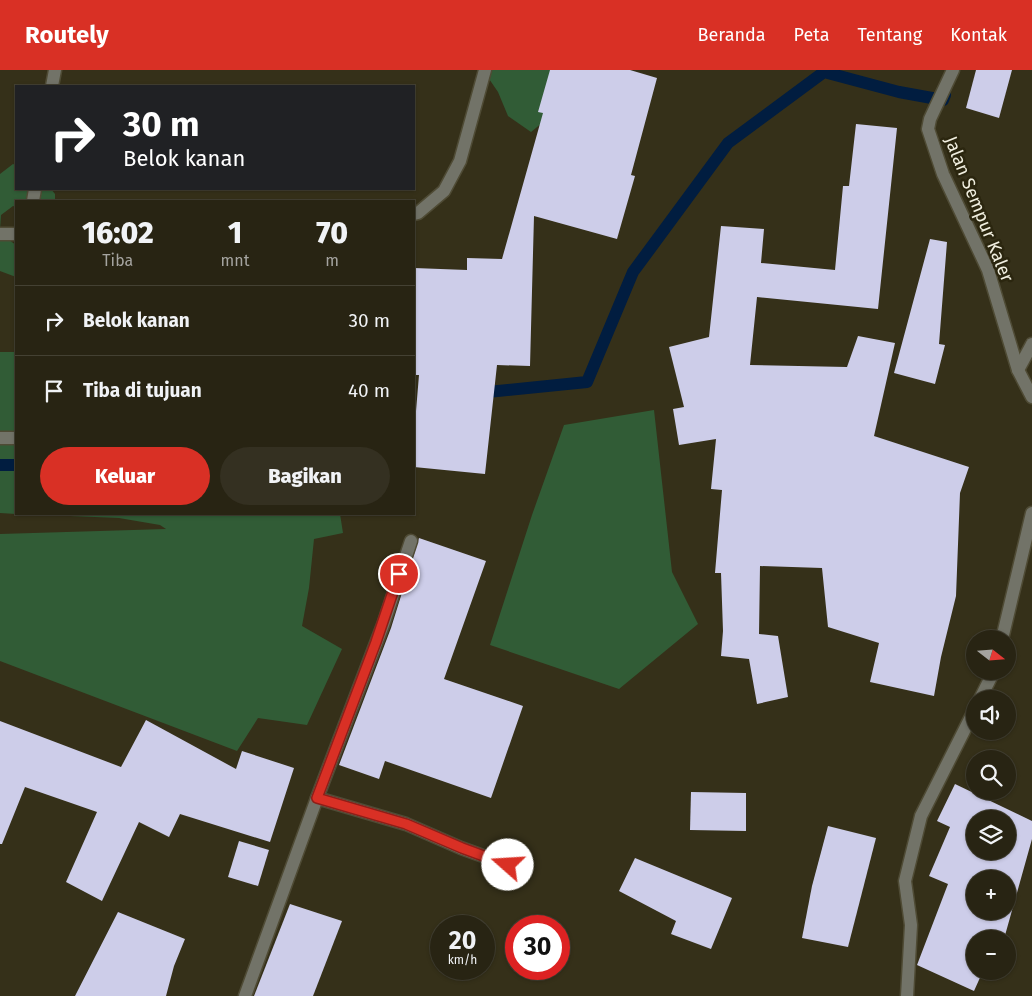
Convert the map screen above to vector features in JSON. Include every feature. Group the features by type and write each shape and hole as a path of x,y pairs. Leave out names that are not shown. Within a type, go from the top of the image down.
{"street":[{"path":"52,85 55,70"},
{"path":"415,214 444,191 460,161 485,70"},
{"name":"Jalan Sempur Kaler","path":"952,71 930,119 928,129 943,174 988,270 1018,370 1032,397"},
{"path":"0,234 15,234"},
{"path":"1018,370 1032,344"},
{"path":"0,438 15,438"},
{"path":"1004,630 1032,512"},
{"path":"245,996 379,634 411,541"},
{"path":"907,996 911,925 906,881 910,862 921,816 966,727"},
{"path":"317,798 406,824 508,865"}],"green space":[{"path":"483,70 566,70 553,114 531,132 508,116 498,92"},
{"path":"13,164 15,165 15,190 52,190 55,194 55,200 15,200 15,207 13,206 1,215 0,230 0,174"},
{"path":"0,230 15,244 15,277 0,271"},
{"path":"0,352 15,352 15,514 0,513"},
{"path":"654,410 672,572 698,624 619,689 490,645 532,515 564,425"},
{"path":"46,515 340,515 343,533 314,539 309,588 302,626 342,649 307,725 258,718 237,751 0,661 0,534 166,529 160,525 119,518"}],"building":[{"path":"550,70 630,70 657,78 631,175 635,176 617,239 534,216 530,366 497,365 485,474 415,467 415,423 419,375 415,375 415,268 467,270 467,258 502,259 543,113 538,112"},
{"path":"976,70 1012,70 999,118 966,108"},
{"path":"856,124 897,128 878,309 757,297 750,365 847,367 858,336 895,343 874,436 969,467 960,493 956,596 941,657 934,696 870,682 879,643 828,627 822,568 760,566 759,634 778,636 788,697 757,704 749,659 721,656 723,631 721,573 715,573 722,490 711,489 716,439 679,445 673,409 684,407 669,347 709,337 721,226 764,229 761,263 835,270 843,186 849,186"},
{"path":"930,239 947,242 939,344 945,345 935,384 894,373"},
{"path":"419,538 486,561 444,679 523,706 491,798 385,761 379,779 339,765 391,628"},
{"path":"146,720 236,769 242,751 294,768 270,842 180,814 169,837 139,822 102,901 66,882 97,812 25,787 2,844 0,844 0,721 121,767"},
{"path":"955,784 966,789 966,800 988,800 1009,810 966,810 966,860 1016,860 1016,813 1032,821 1032,839 1016,896 1016,870 966,870 966,920 1009,920 1007,930 966,930 966,980 979,980 974,991 917,965 948,884 929,876 950,827 937,821"},
{"path":"691,792 746,793 746,831 690,830"},
{"path":"828,826 876,838 848,947 802,938 812,886"},
{"path":"239,841 269,850 258,886 228,877"},
{"path":"635,858 732,898 711,949 671,934 676,921 619,891"},
{"path":"290,904 342,921 313,996 254,996"},
{"path":"118,912 185,939 174,966 166,996 75,996"}],"waterway":[{"path":"478,393 587,382 633,272 728,143 824,72 899,92 943,100 945,95"},
{"path":"0,465 15,465"}],"route":[{"path":"399,574 376,642 317,798 406,824 508,865"}]}
